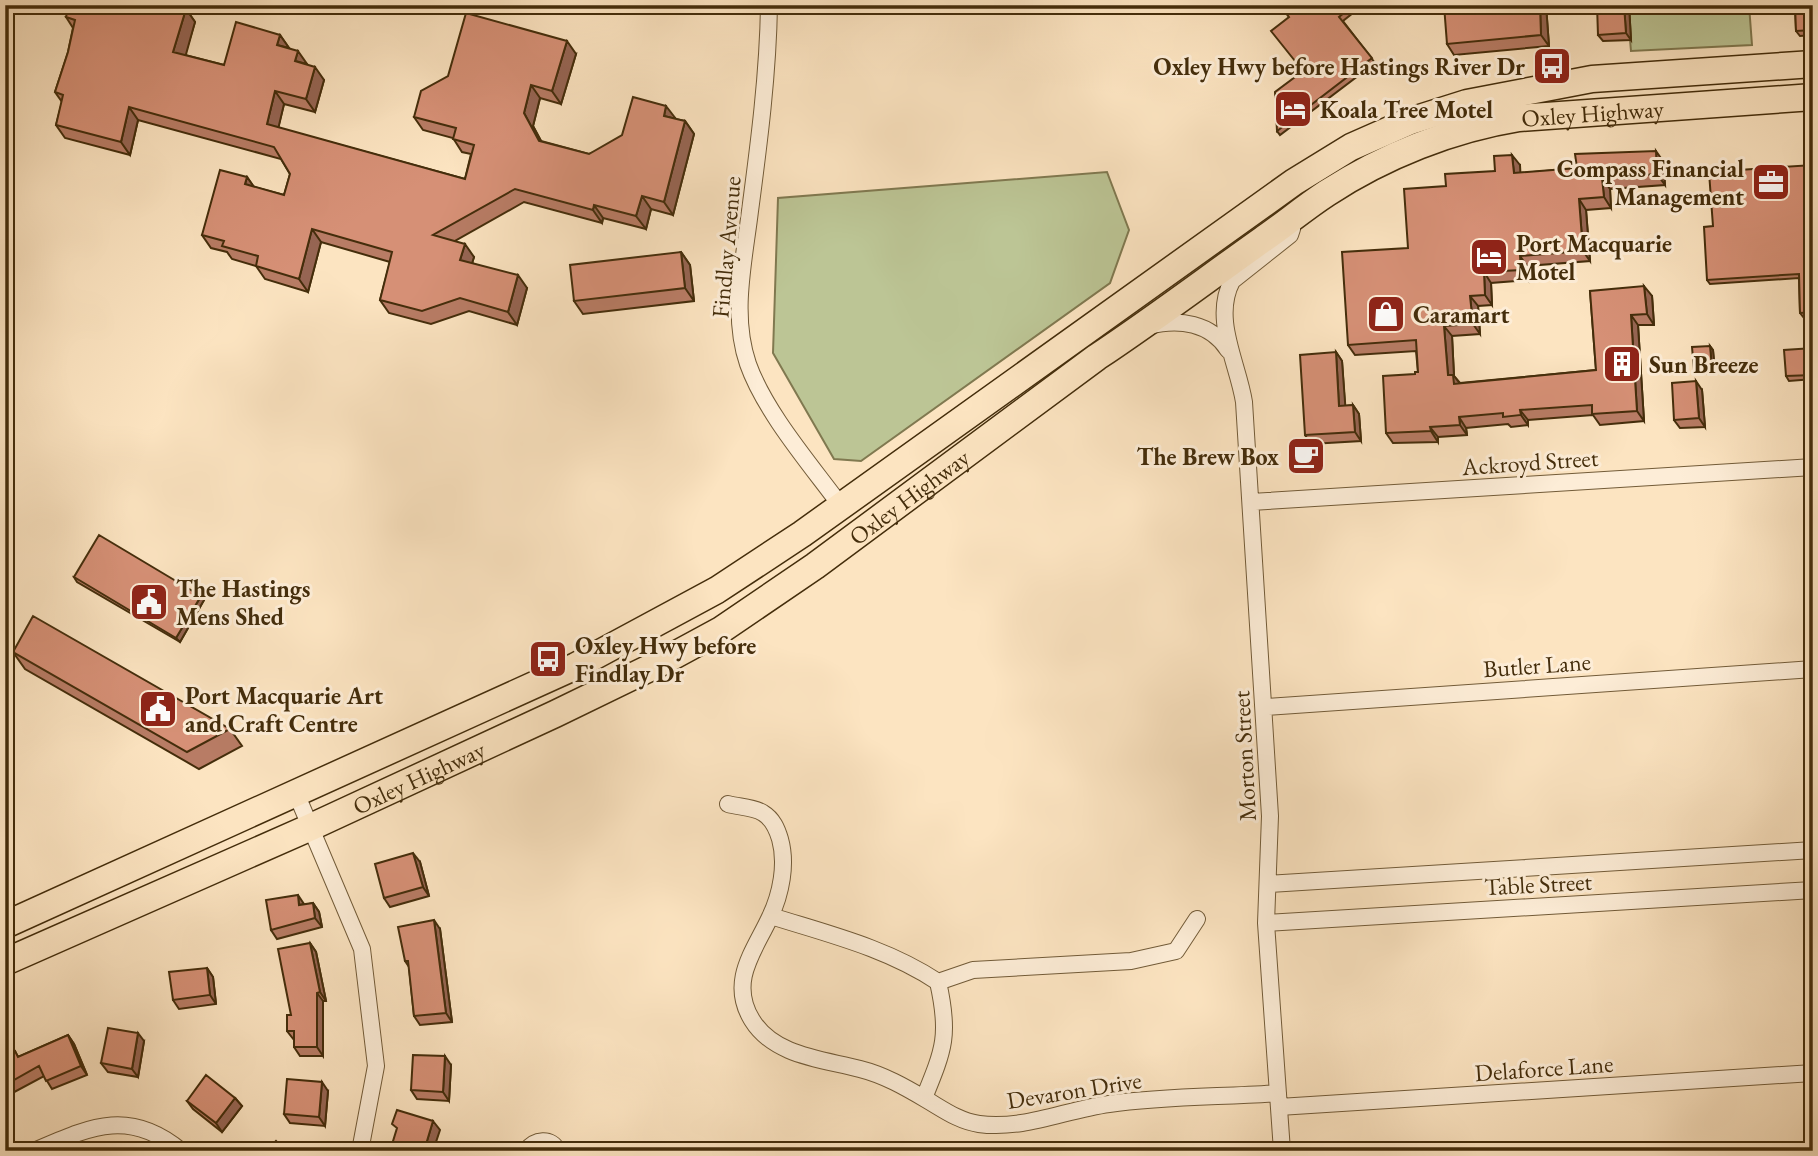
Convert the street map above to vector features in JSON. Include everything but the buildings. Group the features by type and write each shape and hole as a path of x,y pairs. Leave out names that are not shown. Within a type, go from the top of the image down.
{"main road":[{"name":"Oxley Highway","path":"5,925 576,666 672,616 738,577 841,506 1294,182 1351,147 1440,111 1562,84 1628,75 1813,64"},
{"name":"Oxley Highway","path":"5,962 311,827 662,662 766,601 1097,357 1324,195 1384,161 1450,135 1496,122 1549,115 1813,97"},
{"path":"841,506 861,532"}],"street":[{"name":"Findlay Avenue","path":"769,5 766,78 741,281 740,322 747,362 755,381 772,410 841,506"},
{"name":"Morton Street","path":"1282,1151 1266,923 1270,816 1251,502 1244,402 1225,329 1224,308 1226,292 1232,281 1290,235 1296,217"},
{"name":"Morton Street","path":"1140,328 1157,323 1180,322 1203,327 1220,338 1234,361"},
{"name":"Ackroyd Street","path":"1251,502 1813,467"},
{"name":"Butler Lane","path":"1265,707 1813,669"},
{"path":"296,793 362,948 376,1066 360,1151"},
{"name":"Devaron Drive","path":"728,804 763,813 776,826 783,859 781,881 771,916 751,952 743,988 750,1017 760,1031 793,1052 887,1078 962,1120 980,1124 1035,1122 1112,1104 1278,1100"},
{"name":"Table Street","path":"1268,884 1813,850"},
{"name":"Table Street","path":"1266,923 1813,890"},
{"path":"771,916 872,948 916,968 938,982 945,1020 945,1037 924,1098"},
{"path":"938,982 973,970 1131,961 1176,951 1197,919"},
{"name":"Delaforce Lane","path":"1278,1100 1813,1073"},
{"path":"34,1151 92,1127 119,1125 154,1133 180,1151"},
{"path":"526,1151 530,1145 548,1141 554,1143 558,1151"}],"green space":[{"path":"1627,5 1749,5 1752,45 1631,51"},
{"path":"1107,172 1129,230 1110,283 861,461 834,459 773,353 778,198"}],"place":[{"name":"Oxley Hwy before Hastings River Dr","path":"1552,66"},
{"name":"Koala Tree Motel","path":"1293,109"},
{"name":"Compass Financial Management","path":"1771,182"},
{"name":"Port Macquarie Motel","path":"1489,257"},
{"name":"Caramart","path":"1386,314"},
{"name":"Sun Breeze","path":"1622,364"},
{"name":"The Brew Box","path":"1306,456"},
{"name":"The Hastings Mens Shed","path":"149,602"},
{"name":"Oxley Hwy before Findlay Dr","path":"548,659"},
{"name":"Port Macquarie Art and Craft Centre","path":"158,709"}]}
